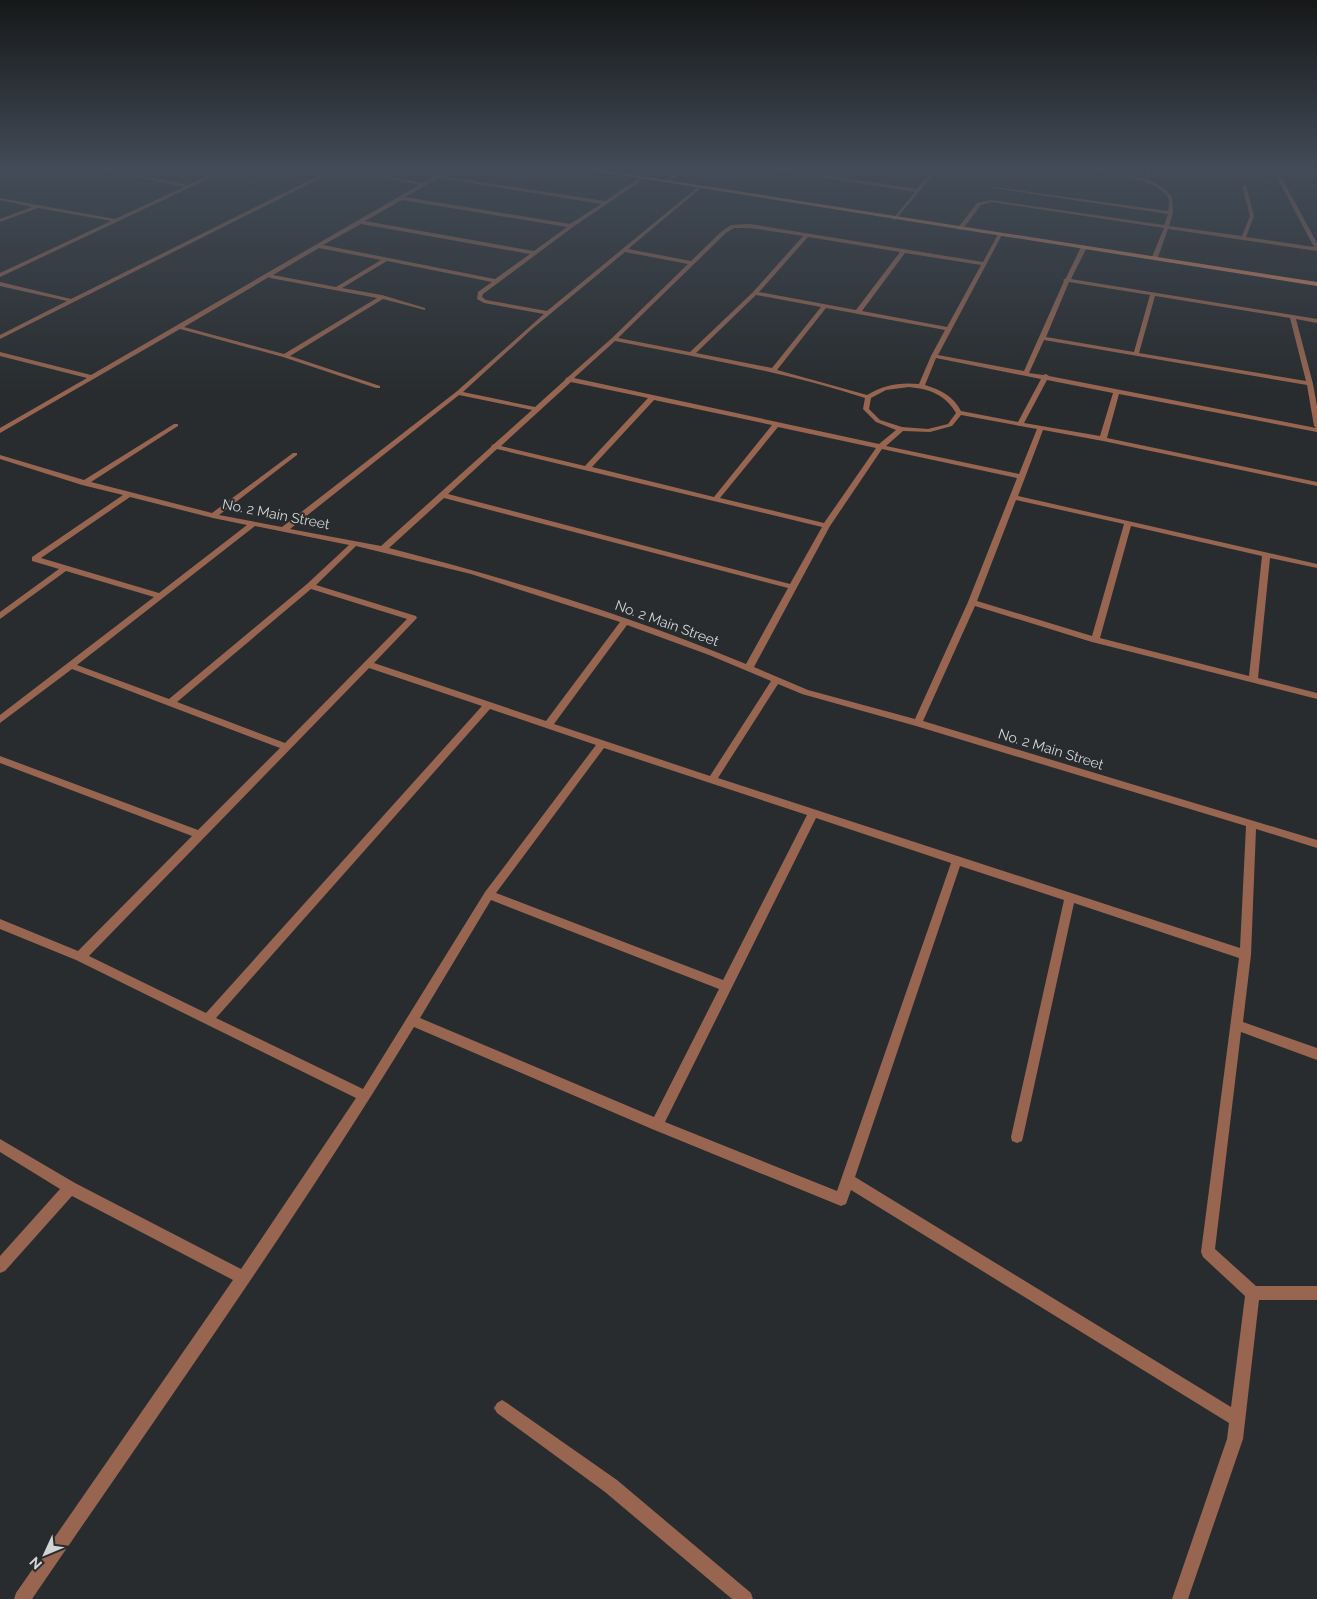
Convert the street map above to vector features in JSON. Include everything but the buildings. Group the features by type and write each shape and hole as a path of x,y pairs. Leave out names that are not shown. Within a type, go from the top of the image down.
{"street":[{"path":"0,275 68,244"},
{"path":"0,337 187,244"},
{"path":"0,431 323,244"},
{"path":"483,244 536,253"},
{"path":"548,244 480,293 479,298 484,301 548,313"},
{"path":"283,530 458,393 548,313 632,244"},
{"path":"383,549 494,446 614,339 713,244"},
{"path":"691,355 755,293 799,244"},
{"path":"852,244 983,264"},
{"path":"921,387 934,356 995,244"},
{"path":"1062,244 1317,284"},
{"path":"1155,257 1160,244"},
{"path":"1288,244 1317,248"},
{"path":"319,246 497,281"},
{"path":"1026,373 1043,338 1066,280 1084,247"},
{"path":"625,250 693,262"},
{"path":"858,312 903,252"},
{"path":"338,288 386,259"},
{"path":"270,276 382,297 424,310"},
{"path":"1066,280 1317,321"},
{"path":"0,284 72,300"},
{"path":"755,293 948,329"},
{"path":"1136,354 1153,295"},
{"path":"285,356 382,297"},
{"path":"773,371 826,306"},
{"path":"934,356 1317,428 1310,384 1292,316"},
{"path":"179,328 285,356 378,386"},
{"path":"1043,338 1310,384"},
{"path":"614,339 773,371 824,383 868,397 884,388 921,387 934,390 953,400 959,414"},
{"path":"0,354 91,378"},
{"path":"1020,424 1046,376"},
{"path":"568,379 1022,477"},
{"path":"1103,439 1117,391"},
{"path":"458,393 535,409"},
{"path":"587,468 653,397"},
{"path":"868,397 866,409 878,421 901,429 928,431 950,425 959,414"},
{"path":"959,414 1103,439 1317,484"},
{"path":"84,483 176,425"},
{"path":"715,500 776,425"},
{"path":"918,723 972,602 1041,428"},
{"path":"748,669 826,526 880,447 901,429"},
{"path":"494,446 826,526"},
{"path":"213,516 295,454"},
{"name":"No. 2 Main Street","path":"0,458 84,483 213,516 383,549 474,572 625,621 805,692 918,723 1317,844"},
{"path":"129,494 35,559 159,596"},
{"path":"442,495 792,587"},
{"path":"1013,497 1317,566"},
{"path":"1095,640 1128,524"},
{"path":"0,720 252,525"},
{"path":"170,703 310,586 354,543"},
{"path":"1253,681 1266,554"},
{"path":"0,616 66,568"},
{"path":"80,957 413,618 310,586"},
{"path":"972,602 1095,640 1317,696"},
{"path":"548,726 625,621"},
{"path":"368,664 602,744 1245,955"},
{"path":"69,665 287,747"},
{"path":"712,780 776,681"},
{"path":"207,1020 488,705"},
{"path":"22,1599 243,1278 365,1096 489,894 602,744"},
{"path":"0,759 200,835"},
{"path":"656,1125 813,813"},
{"path":"1251,824 1245,955 1208,1252 1253,1293 1317,1293"},
{"path":"412,1020 656,1125 841,1199 957,860"},
{"path":"489,894 727,987"},
{"path":"1017,1137 1070,897"},
{"path":"0,924 80,957 365,1096"},
{"path":"1236,1025 1317,1054"},
{"path":"0,1145 70,1188 243,1278"},
{"path":"847,1180 1237,1419"},
{"path":"0,1266 70,1188"},
{"path":"1180,1599 1235,1439 1253,1293"},
{"path":"502,1408 611,1486 745,1599"}]}
